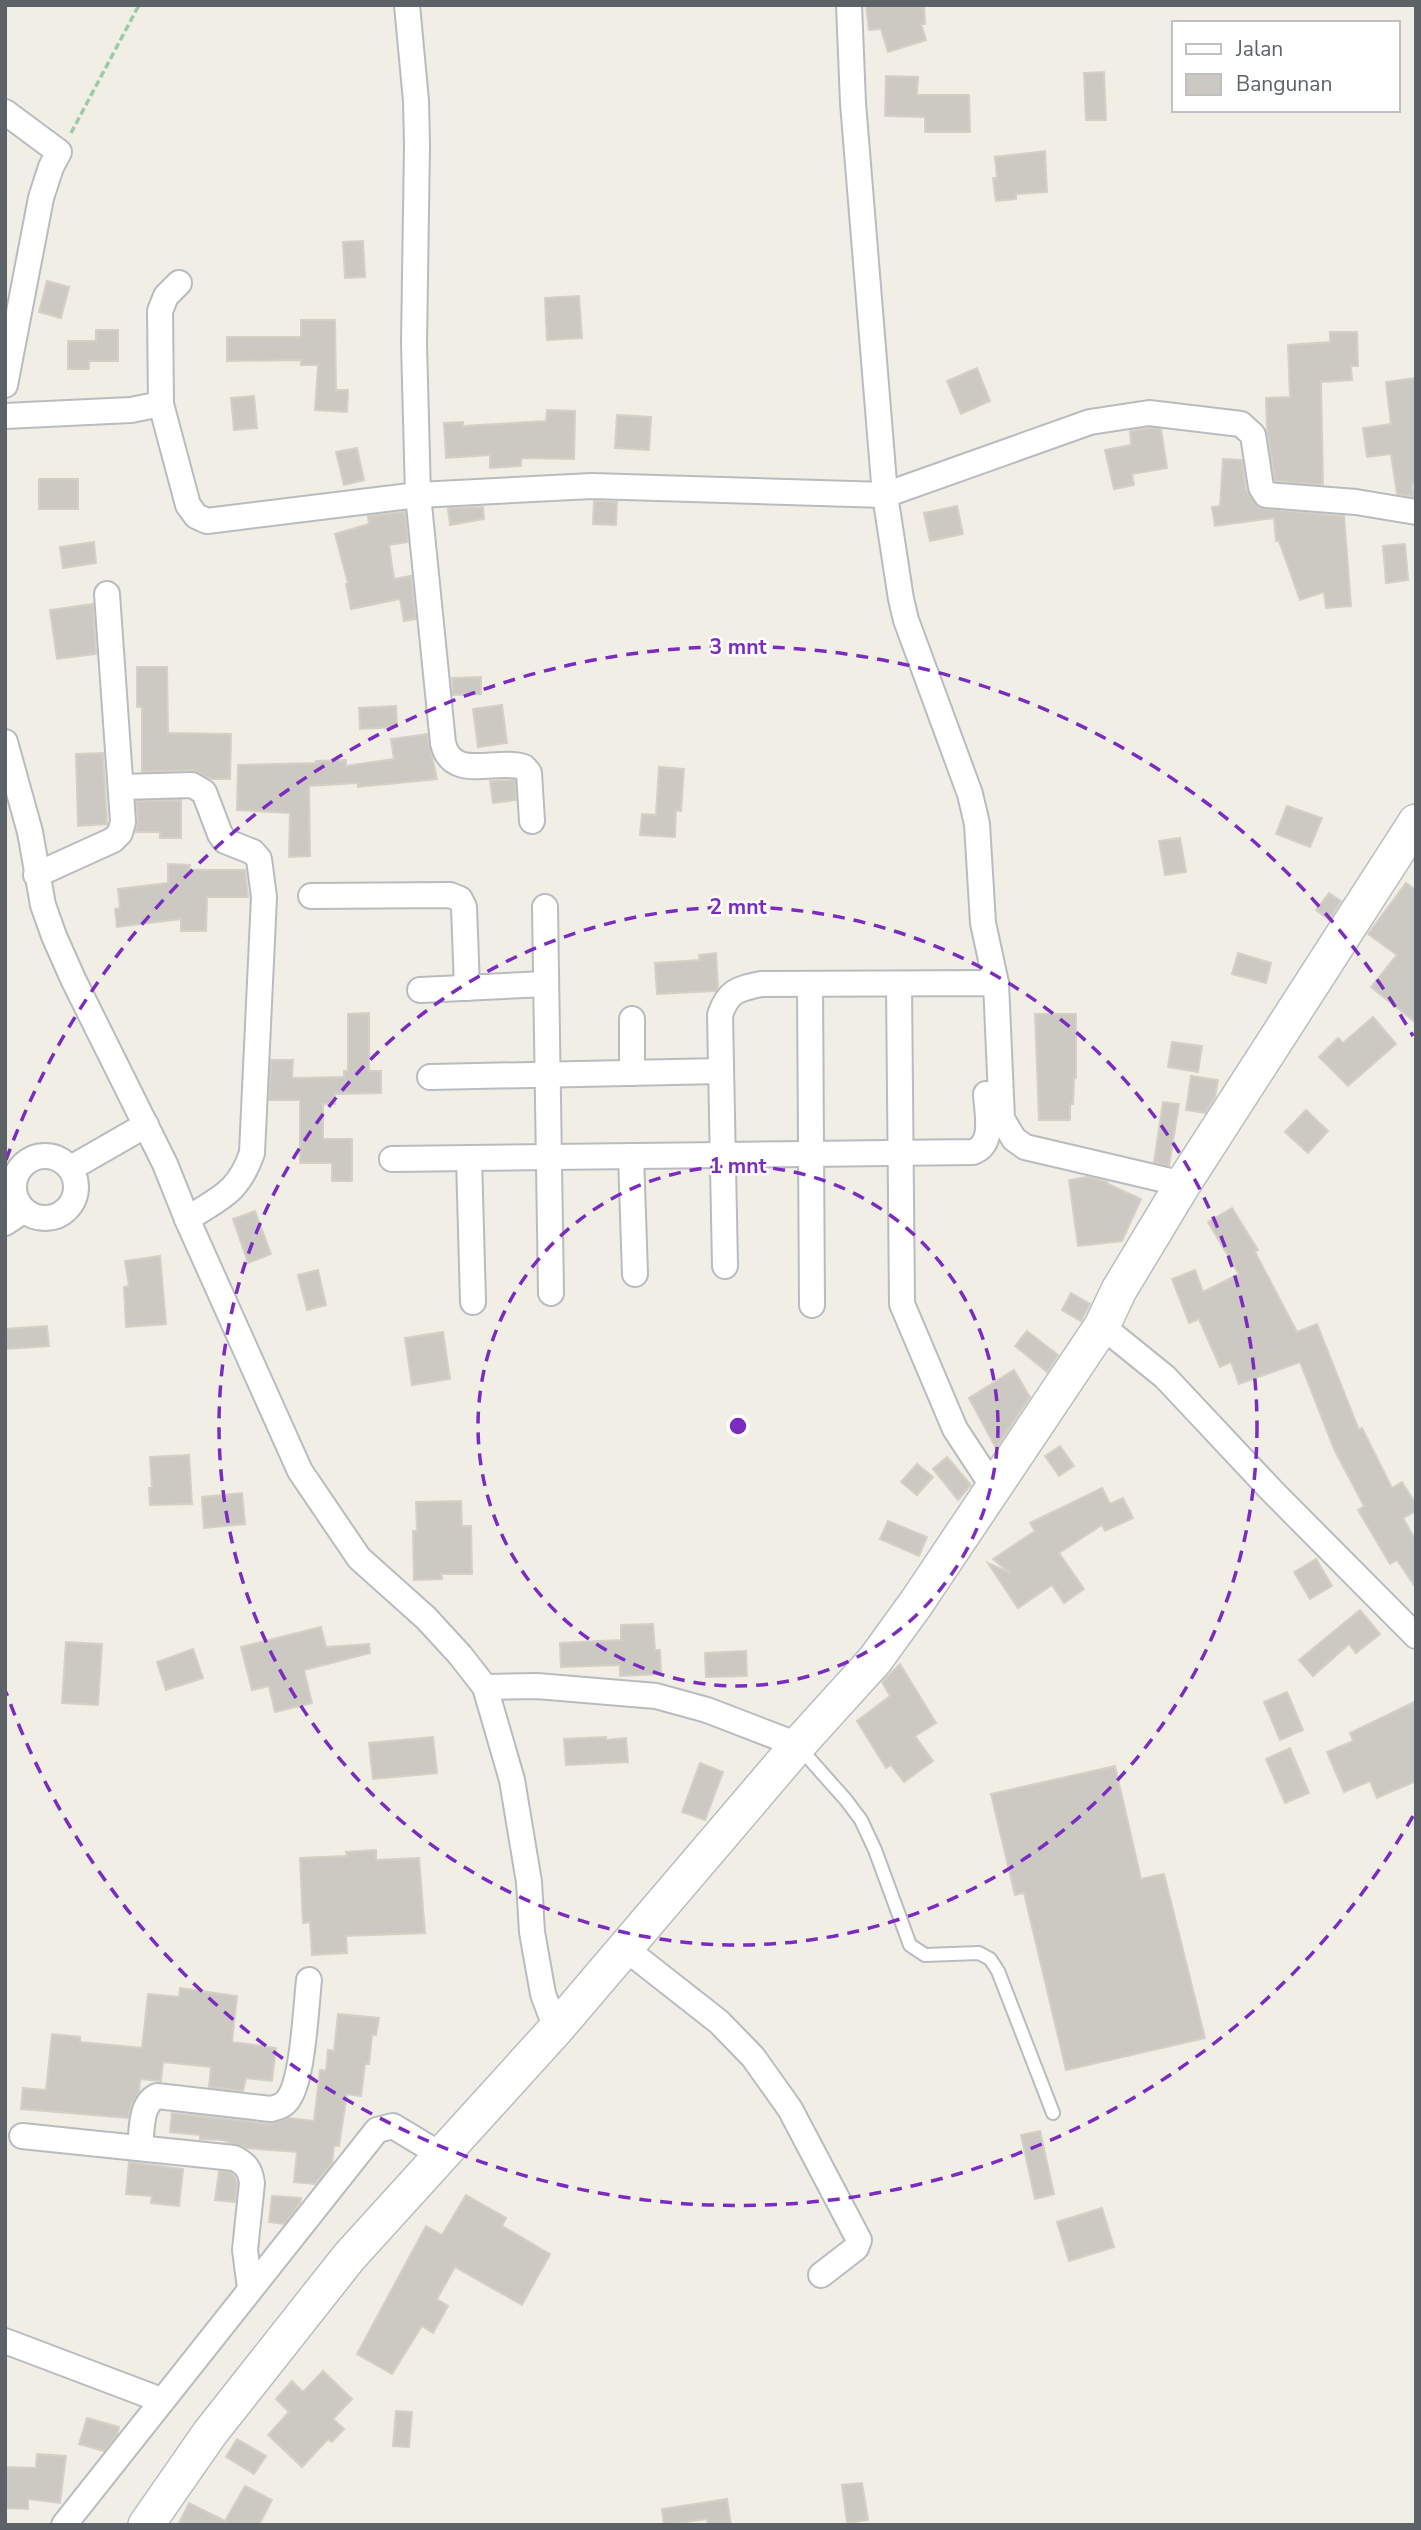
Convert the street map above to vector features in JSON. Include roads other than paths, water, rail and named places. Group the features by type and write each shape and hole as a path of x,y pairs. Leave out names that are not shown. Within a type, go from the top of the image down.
{"street":[{"path":"407,5 416,101 417,145 414,344 418,495 446,755 457,765 524,767 528,773 532,821"},
{"path":"849,5 853,103 885,495 906,620 970,794 976,824 1002,1119 1014,1139 1025,1147 1183,1184"},
{"path":"5,112 59,152 41,198 5,384"},
{"path":"179,283 166,296 160,311 160,404 188,505 196,516 208,521 418,495 592,486 885,495 1090,422 1149,413 1241,424 1248,428 1253,435 1261,487 1266,495 1356,502 1416,512"},
{"path":"5,416 131,410 160,404"},
{"path":"36,875 113,840 120,833 123,822 107,594"},
{"path":"5,743 30,832 43,905 73,979 166,1164 187,1219 300,1471 359,1558 426,1618 485,1687 512,1780 529,1882 532,1932 543,1994 556,2029"},
{"path":"121,787 199,787 204,792 225,841 253,852 259,859 264,897 252,1153 244,1174 234,1188 187,1219"},
{"path":"146,2525 210,2433 349,2257 556,2029 798,1745 875,1660 1102,1326 1119,1290 1183,1184 1416,822"},
{"path":"311,896 450,895 460,899 464,908 467,988"},
{"path":"545,907 551,1293"},
{"path":"725,1266 720,1015 725,1000 734,991 753,986 989,983"},
{"path":"393,1159 973,1152 982,1149 988,1140 989,983"},
{"path":"420,990 546,984"},
{"path":"810,984 812,1306"},
{"path":"899,984 902,1304 955,1429 993,1487"},
{"path":"632,1018 632,1073"},
{"path":"430,1077 721,1071"},
{"path":"71,1168 146,1125"},
{"path":"40,1155 57,1157 71,1168 77,1185 73,1203 59,1216 40,1219 12,1207 14,1178 24,1163 40,1155"},
{"path":"631,1156 635,1274"},
{"path":"469,1158 473,1302"},
{"path":"1102,1326 1165,1377 1281,1500 1416,1636"},
{"path":"485,1687 537,1686 656,1696 707,1710 798,1745"},
{"path":"626,1949 719,2022 753,2057 790,2109 850,2218 859,2240 856,2248 821,2275"},
{"path":"140,2148 145,2107 150,2099 157,2096 271,2109 288,2101 292,2095 300,2061 309,1980"},
{"path":"64,2525 377,2130 393,2126 441,2155"},
{"path":"22,2136 234,2158 247,2165 252,2183 245,2250 250,2288"},
{"path":"5,2341 161,2400"}],"lane":[{"path":"798,1745 861,1820 910,1945 925,1955 979,1953 989,1959 998,1971 1053,2113"}]}
